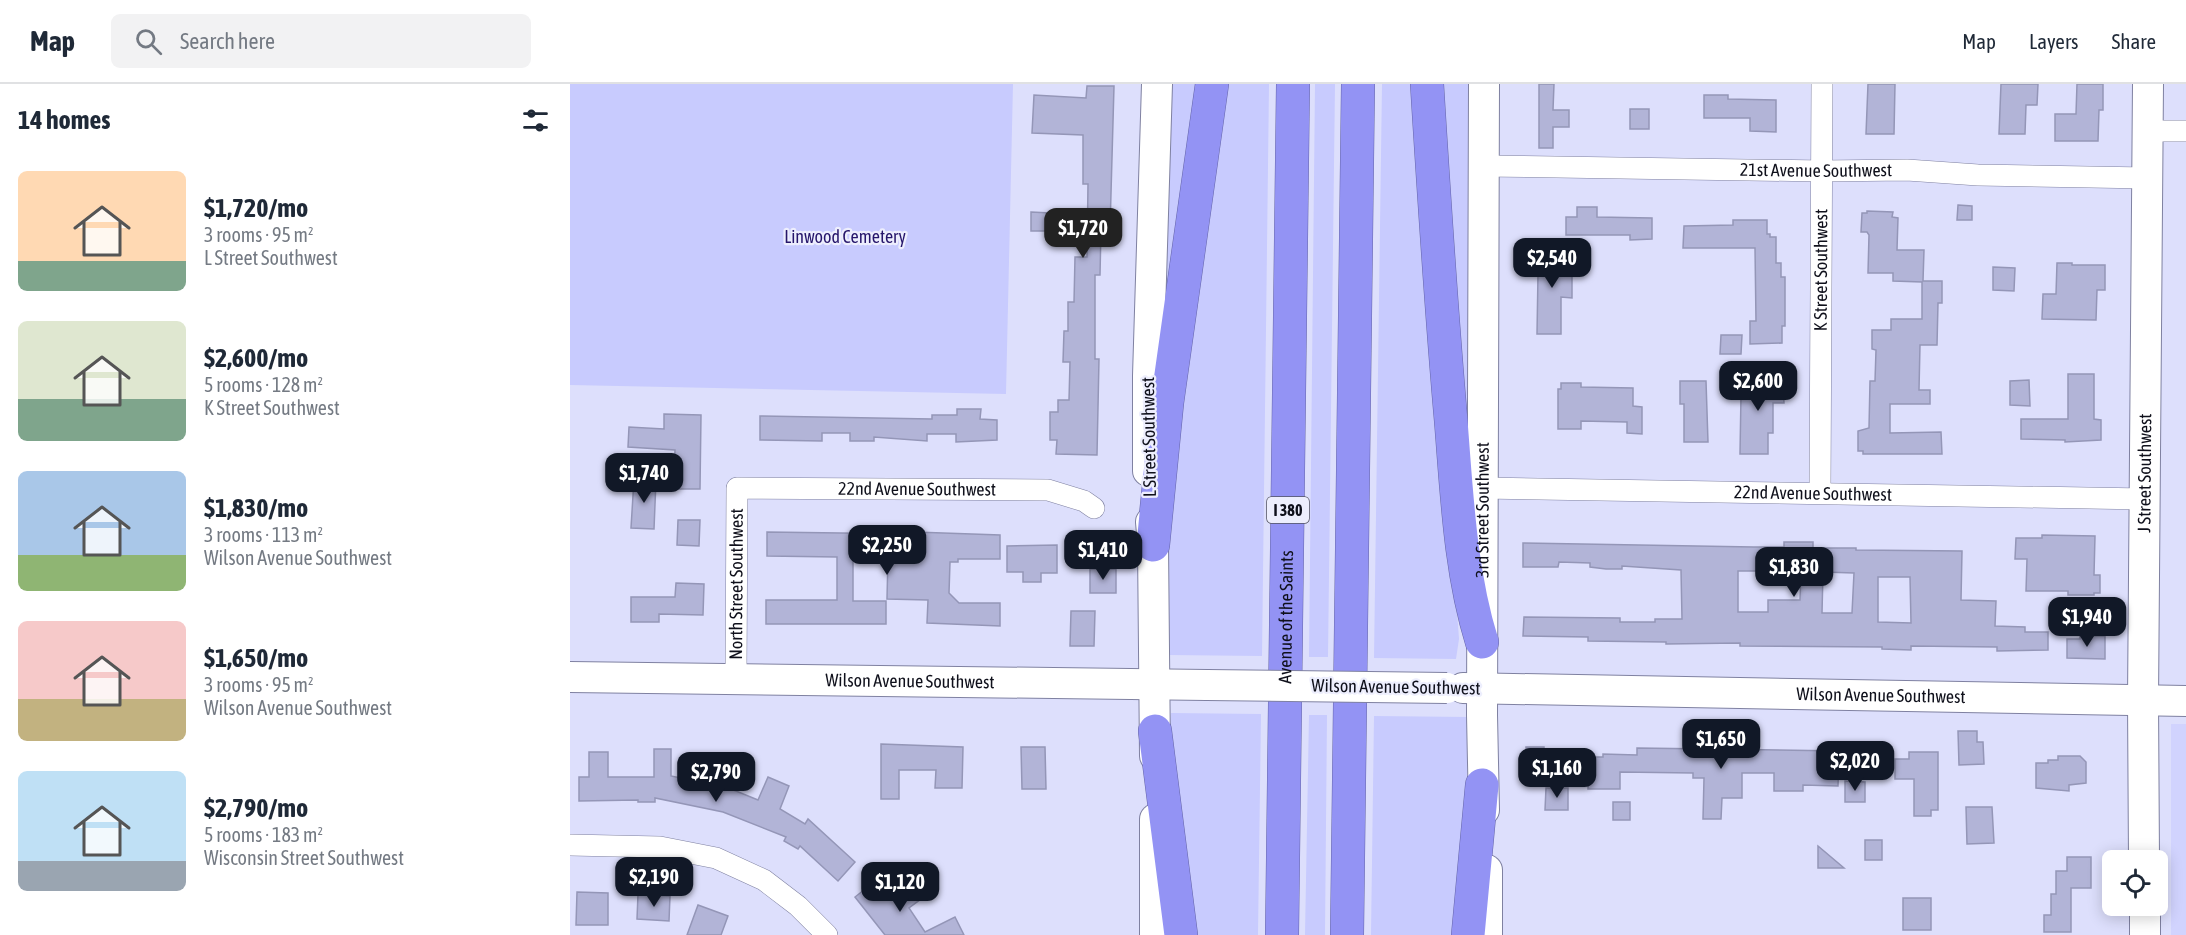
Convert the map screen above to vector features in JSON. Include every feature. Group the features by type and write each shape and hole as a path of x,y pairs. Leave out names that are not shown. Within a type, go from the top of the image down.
{"highway":[{"path":"1153,546 1167,403 1212,84"},
{"name":"Avenue of the Saints","path":"1282,935 1293,84"},
{"path":"1347,935 1358,84"},
{"path":"1427,84 1442,321 1458,507 1468,585 1482,642"},
{"path":"1155,732 1181,935"},
{"path":"1468,935 1482,785"}],"street":[{"name":"L Street Southwest","path":"1155,935 1153,546 1148,475 1148,376 1157,84"},
{"name":"3rd Street Southwest","path":"1484,84 1482,785 1487,872 1487,935"},
{"name":"K Street Southwest","path":"1820,492 1822,84"},
{"name":"J Street Southwest","path":"2144,850 2148,84"},
{"path":"2147,131 2186,131"},
{"name":"21st Avenue Southwest","path":"1484,166 1822,171 1907,170 1978,175 2147,178"},
{"name":"22nd Avenue Southwest","path":"737,488 1048,490 1084,501 1094,508"},
{"name":"North Street Southwest","path":"736,678 737,488"},
{"name":"22nd Avenue Southwest","path":"1483,488 2145,499"},
{"name":"Wilson Avenue Southwest","path":"570,677 2186,700"},
{"path":"570,845 660,847 716,858 764,880 798,906 827,935"},
{"path":"2145,916 2145,935"}],"shaded area":[{"path":"2171,724 2186,724 2186,935 2171,935"}],"green space":[{"name":"Linwood Cemetery","path":"570,84 1013,84 1006,394 570,385"},
{"path":"1171,84 1204,84 1193,166 1155,350"},
{"path":"1220,84 1269,84 1262,656 1168,655 1164,547"},
{"path":"1315,84 1335,84 1328,657 1309,657"},
{"path":"1382,84 1419,84 1459,639 1456,659 1374,658"},
{"path":"1436,84 1471,84 1472,495"},
{"path":"1171,713 1261,714 1258,935 1190,935 1174,792"},
{"path":"1309,715 1327,715 1325,935 1305,935"},
{"path":"1374,716 1469,717 1461,935 1371,935"}],"building":[{"path":"1539,84 1554,84 1553,110 1569,110 1569,127 1553,127 1553,148 1539,148"},
{"path":"1868,84 1895,84 1894,134 1866,134"},
{"path":"2001,84 2038,84 2037,105 2026,105 2025,134 1999,134"},
{"path":"2077,84 2103,84 2103,110 2099,110 2098,141 2055,141 2055,114 2076,114"},
{"path":"1087,86 1114,86 1110,229 1101,229 1100,275 1095,275 1095,359 1099,359 1097,455 1056,454 1057,440 1050,440 1050,412 1058,412 1058,400 1069,400 1070,362 1063,362 1064,331 1068,331 1068,302 1074,302 1075,257 1087,257 1088,184 1083,184 1083,135 1032,133 1034,95 1086,98"},
{"path":"1704,95 1728,95 1728,99 1776,100 1776,132 1750,131 1750,118 1704,118"},
{"path":"1630,109 1649,109 1649,129 1630,129"},
{"path":"1958,205 1972,206 1972,220 1957,220"},
{"path":"1577,207 1597,207 1597,217 1652,218 1652,239 1630,240 1630,235 1566,235 1566,217 1577,217"},
{"path":"1867,211 1893,212 1892,217 1898,218 1897,250 1924,250 1923,281 1942,281 1942,303 1938,303 1937,345 1920,345 1919,390 1930,390 1930,404 1890,404 1890,433 1941,432 1942,454 1863,454 1863,451 1858,451 1858,431 1869,428 1870,381 1875,381 1876,350 1872,349 1872,330 1891,330 1891,319 1922,319 1922,282 1893,281 1893,273 1868,273 1869,235 1867,232 1861,232 1862,213 1867,213"},
{"path":"1031,212 1050,213 1049,231 1031,231"},
{"path":"1733,220 1767,220 1767,234 1770,234 1770,237 1776,237 1776,263 1781,263 1781,277 1785,277 1785,326 1782,326 1782,343 1750,344 1750,321 1756,321 1755,248 1683,248 1684,226 1733,225"},
{"path":"1538,253 1572,253 1572,298 1561,297 1561,334 1537,334 1538,274 1535,274 1535,256 1538,256"},
{"path":"2057,263 2105,265 2105,290 2097,290 2096,320 2042,319 2043,294 2056,294"},
{"path":"1993,267 2015,268 2014,291 1993,290"},
{"path":"1721,335 1742,335 1741,354 1720,354"},
{"path":"2068,374 2094,374 2094,419 2101,420 2101,440 2065,442 2065,440 2021,439 2021,419 2068,419"},
{"path":"1781,376 1784,403 1773,403 1773,433 1768,433 1768,454 1740,454 1741,395 1738,381 1741,378"},
{"path":"2029,380 2030,406 2010,405 2010,381"},
{"path":"1680,381 1706,381 1708,442 1684,442 1684,404 1680,404"},
{"path":"1561,383 1581,383 1581,387 1633,388 1633,406 1642,407 1642,434 1627,433 1627,422 1581,421 1581,429 1558,429 1558,389 1561,389"},
{"path":"957,409 981,409 980,419 997,420 997,440 956,442 956,434 927,434 927,441 874,437 874,441 850,441 850,433 822,433 822,441 760,440 760,416 932,419 932,415 957,415"},
{"path":"664,414 701,415 700,489 674,489 675,450 628,447 629,427 664,429"},
{"path":"634,479 656,480 654,529 631,528"},
{"path":"678,520 700,520 699,546 677,545"},
{"path":"767,532 915,534 915,532 1000,535 1000,559 958,559 958,562 950,562 949,593 959,603 1000,603 1000,626 927,623 928,600 887,599 888,556 853,555 853,601 886,601 886,624 766,624 766,600 837,600 837,557 767,556"},
{"path":"2042,535 2095,536 2094,575 2100,575 2100,593 2068,595 2068,591 2026,591 2027,559 2015,559 2016,538 2042,538"},
{"path":"1784,542 1813,542 1813,548 1962,551 1961,600 1996,601 1995,626 2025,627 2025,632 2048,632 2048,650 1997,651 1997,647 1911,646 1911,650 1882,649 1882,647 1740,646 1740,643 1666,644 1666,642 1588,641 1588,637 1523,636 1524,617 1620,618 1620,622 1682,619 1681,570 1622,566 1622,569 1606,569 1590,567 1590,563 1559,562 1558,567 1523,567 1523,543 1784,547","holes":["1738,571 1801,571 1800,600 1768,600 1768,612 1738,612","1823,572 1854,573 1852,613 1822,613","1878,577 1910,577 1911,623 1878,622"]},
{"path":"1057,545 1057,573 1041,573 1041,582 1023,582 1023,572 1007,572 1007,546"},
{"path":"1090,569 1116,569 1116,593 1090,593"},
{"path":"676,583 704,584 703,615 659,614 659,622 631,622 631,597 675,597"},
{"path":"1071,611 1095,611 1094,646 1070,646"},
{"path":"2080,636 2105,636 2105,659 2067,658 2067,639 2080,639"},
{"path":"1958,731 1977,731 1977,742 1983,742 1984,764 1959,765"},
{"path":"881,744 963,747 962,788 935,788 936,770 899,770 899,799 881,799"},
{"path":"1021,747 1045,747 1046,789 1022,789"},
{"path":"1526,747 1544,747 1546,777 1524,777"},
{"path":"1637,748 1839,751 1838,786 1803,785 1803,791 1774,791 1774,773 1742,773 1742,798 1722,798 1721,819 1703,819 1704,778 1693,778 1693,773 1620,772 1620,789 1588,789 1589,757 1603,757 1603,754 1637,755"},
{"path":"654,749 671,749 671,776 714,785 720,755 737,759 731,789 758,800 768,777 789,786 780,809 805,824 808,819 855,862 838,881 800,846 798,849 784,841 786,837 723,812 655,798 655,802 579,801 579,777 589,777 589,752 608,752 608,777 654,777"},
{"path":"1909,752 1938,752 1938,810 1931,810 1931,816 1914,816 1914,779 1895,779 1895,759 1909,759"},
{"path":"2058,756 2080,756 2086,762 2086,783 2069,785 2069,791 2036,788 2036,763 2058,760"},
{"path":"1845,781 1865,782 1865,802 1845,802"},
{"path":"1546,788 1568,788 1568,810 1545,810"},
{"path":"1613,802 1630,802 1630,820 1613,820"},
{"path":"1966,807 1992,807 1994,843 1967,844"},
{"path":"1865,840 1882,840 1882,860 1865,860"},
{"path":"1818,846 1844,868 1818,868"},
{"path":"2067,857 2091,857 2091,888 2071,888 2071,932 2044,932 2044,915 2051,915 2051,894 2056,894 2056,871 2067,871"},
{"path":"874,882 888,900 909,884 921,899 909,908 925,932 955,917 964,935 885,935 855,897"},
{"path":"577,892 608,893 608,925 576,925"},
{"path":"638,894 670,896 669,921 637,919"},
{"path":"1903,898 1931,898 1931,930 1903,930"},
{"path":"698,905 728,916 721,935 687,935"}]}
